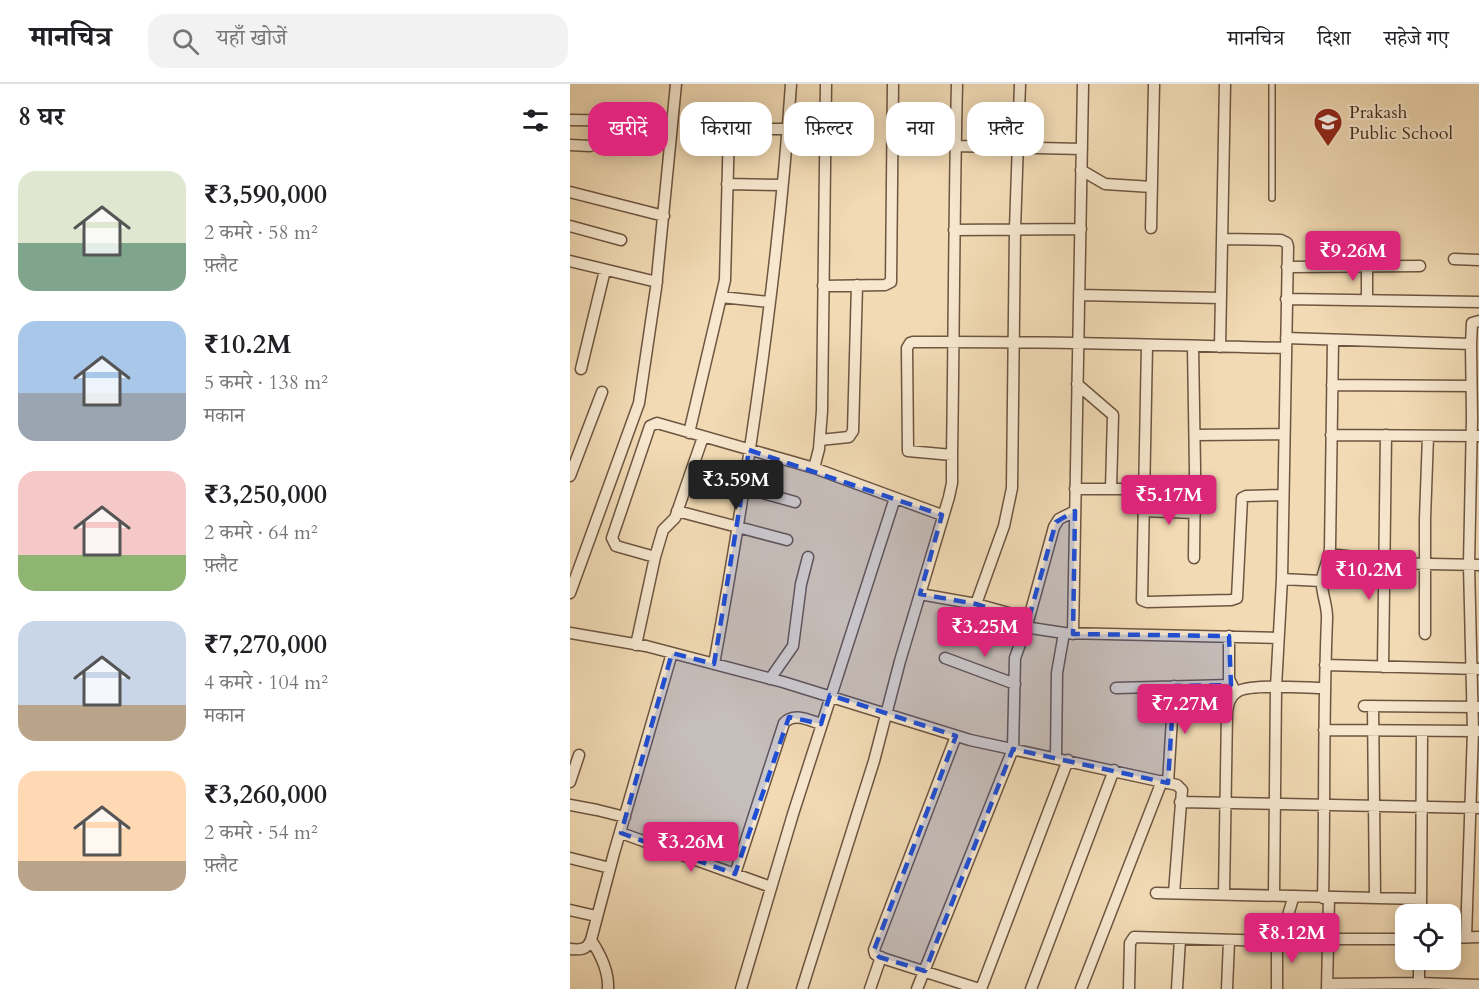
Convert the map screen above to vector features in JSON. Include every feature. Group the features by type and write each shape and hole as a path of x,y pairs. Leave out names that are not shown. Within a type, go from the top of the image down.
{"street":[{"path":"570,593 639,403 657,282 676,84"},
{"path":"789,102 790,84"},
{"path":"814,468 820,440 826,84"},
{"path":"823,286 885,285 891,282 893,84"},
{"path":"802,989 874,761 952,483 957,84"},
{"path":"1020,84 1020,102"},
{"path":"1056,758 1057,673 1069,634 1076,511 1083,84"},
{"path":"1151,228 1154,84"},
{"path":"1220,347 1226,84"},
{"path":"570,120 588,120"},
{"path":"689,434 701,391 726,269 729,129 784,129"},
{"path":"570,145 588,146"},
{"path":"956,146 967,146"},
{"path":"1044,149 1082,150"},
{"path":"714,664 749,450 769,302 785,156"},
{"path":"976,604 1004,526 1012,488 1015,229 1019,156"},
{"path":"1081,170 1105,184 1152,187"},
{"path":"728,184 782,185"},
{"path":"570,192 664,216"},
{"path":"570,226 621,240"},
{"path":"954,230 1081,229"},
{"path":"1223,239 1284,241 1288,247 1282,579 1276,687 1275,895"},
{"path":"1454,260 1479,260"},
{"path":"570,261 657,282"},
{"path":"1367,266 1367,299"},
{"path":"1287,267 1420,266"},
{"path":"581,369 604,270"},
{"path":"820,440 849,436 854,431 857,285"},
{"path":"1079,295 1221,298"},
{"path":"721,297 769,302"},
{"path":"1286,299 1479,302"},
{"path":"1466,937 1475,808 1476,731 1475,436 1471,386 1471,344 1472,323 1479,321"},
{"path":"952,455 908,451 907,348 913,342 1220,347 1334,341 1471,344"},
{"path":"1334,341 1329,554 1321,581 1327,606 1324,730 1328,986 1419,983 1479,986"},
{"path":"1147,345 1142,600 1147,602 1237,598 1242,498 1282,495"},
{"path":"1193,346 1194,558"},
{"path":"1077,384 1113,417 1111,489"},
{"path":"1332,384 1471,386"},
{"path":"570,476 602,392"},
{"path":"655,557 616,546 612,542 650,426 657,423 814,468 942,516"},
{"path":"1195,435 1284,434"},
{"path":"1331,435 1475,436"},
{"path":"1383,667 1386,435"},
{"path":"636,645 663,530 673,521 702,436"},
{"path":"1425,634 1428,436"},
{"path":"690,472 795,502"},
{"path":"1075,489 1144,489"},
{"path":"741,989 830,695 896,498"},
{"path":"677,511 787,540"},
{"path":"917,989 1013,749 1016,658 1056,522 1064,515 1076,511"},
{"path":"1144,511 1195,513"},
{"path":"1329,554 1425,564 1474,565"},
{"path":"771,679 793,646 801,584 808,557"},
{"path":"1282,579 1321,581"},
{"path":"920,594 976,604 1016,615 1037,630 1069,634 1278,638"},
{"path":"570,633 672,653 771,679 886,712 956,736 1177,785 1182,790 1174,893"},
{"path":"1224,894 1227,713 1233,689 1229,673 1229,636"},
{"path":"570,950 584,949 591,940 672,653"},
{"path":"945,658 1015,684"},
{"path":"1325,665 1475,669"},
{"path":"1116,688 1174,686 1233,689 1324,688"},
{"path":"1081,989 1165,782 1174,686"},
{"path":"1374,897 1374,731 1368,706 1476,707"},
{"path":"735,874 784,723 788,719 798,717 821,724"},
{"path":"1324,730 1476,731"},
{"path":"1421,904 1422,731"},
{"path":"956,736 875,946 875,954 980,989 1068,760"},
{"path":"570,782 579,755"},
{"path":"1030,989 1114,770"},
{"path":"1180,802 1475,808"},
{"path":"570,805 625,817"},
{"path":"621,832 771,887"},
{"path":"570,858 610,868"},
{"path":"1156,893 1421,899"},
{"path":"1277,989 1277,939 1294,896"},
{"path":"570,910 596,916"},
{"path":"1461,937 1479,937"},
{"path":"1128,989 1131,939 1273,941 1277,939"},
{"path":"1177,989 1180,939"},
{"path":"1328,939 1395,939"},
{"path":"591,940 606,970 608,989"},
{"path":"1227,989 1229,941"},
{"path":"870,989 881,957"},
{"path":"1419,970 1419,983"}],"lane":[{"path":"1272,84 1272,198"}],"highlighted area":[{"path":"749,450 942,515 920,594 976,604 1028,621 1056,522 1075,511 1073,634 1229,636 1231,685 1174,686 1168,783 1013,749 925,971 879,957 874,950 956,736 830,695 821,724 789,717 735,874 621,833 672,653 714,664"}],"place":[{"name":"Prakash Public School","path":"1328,148"}]}
